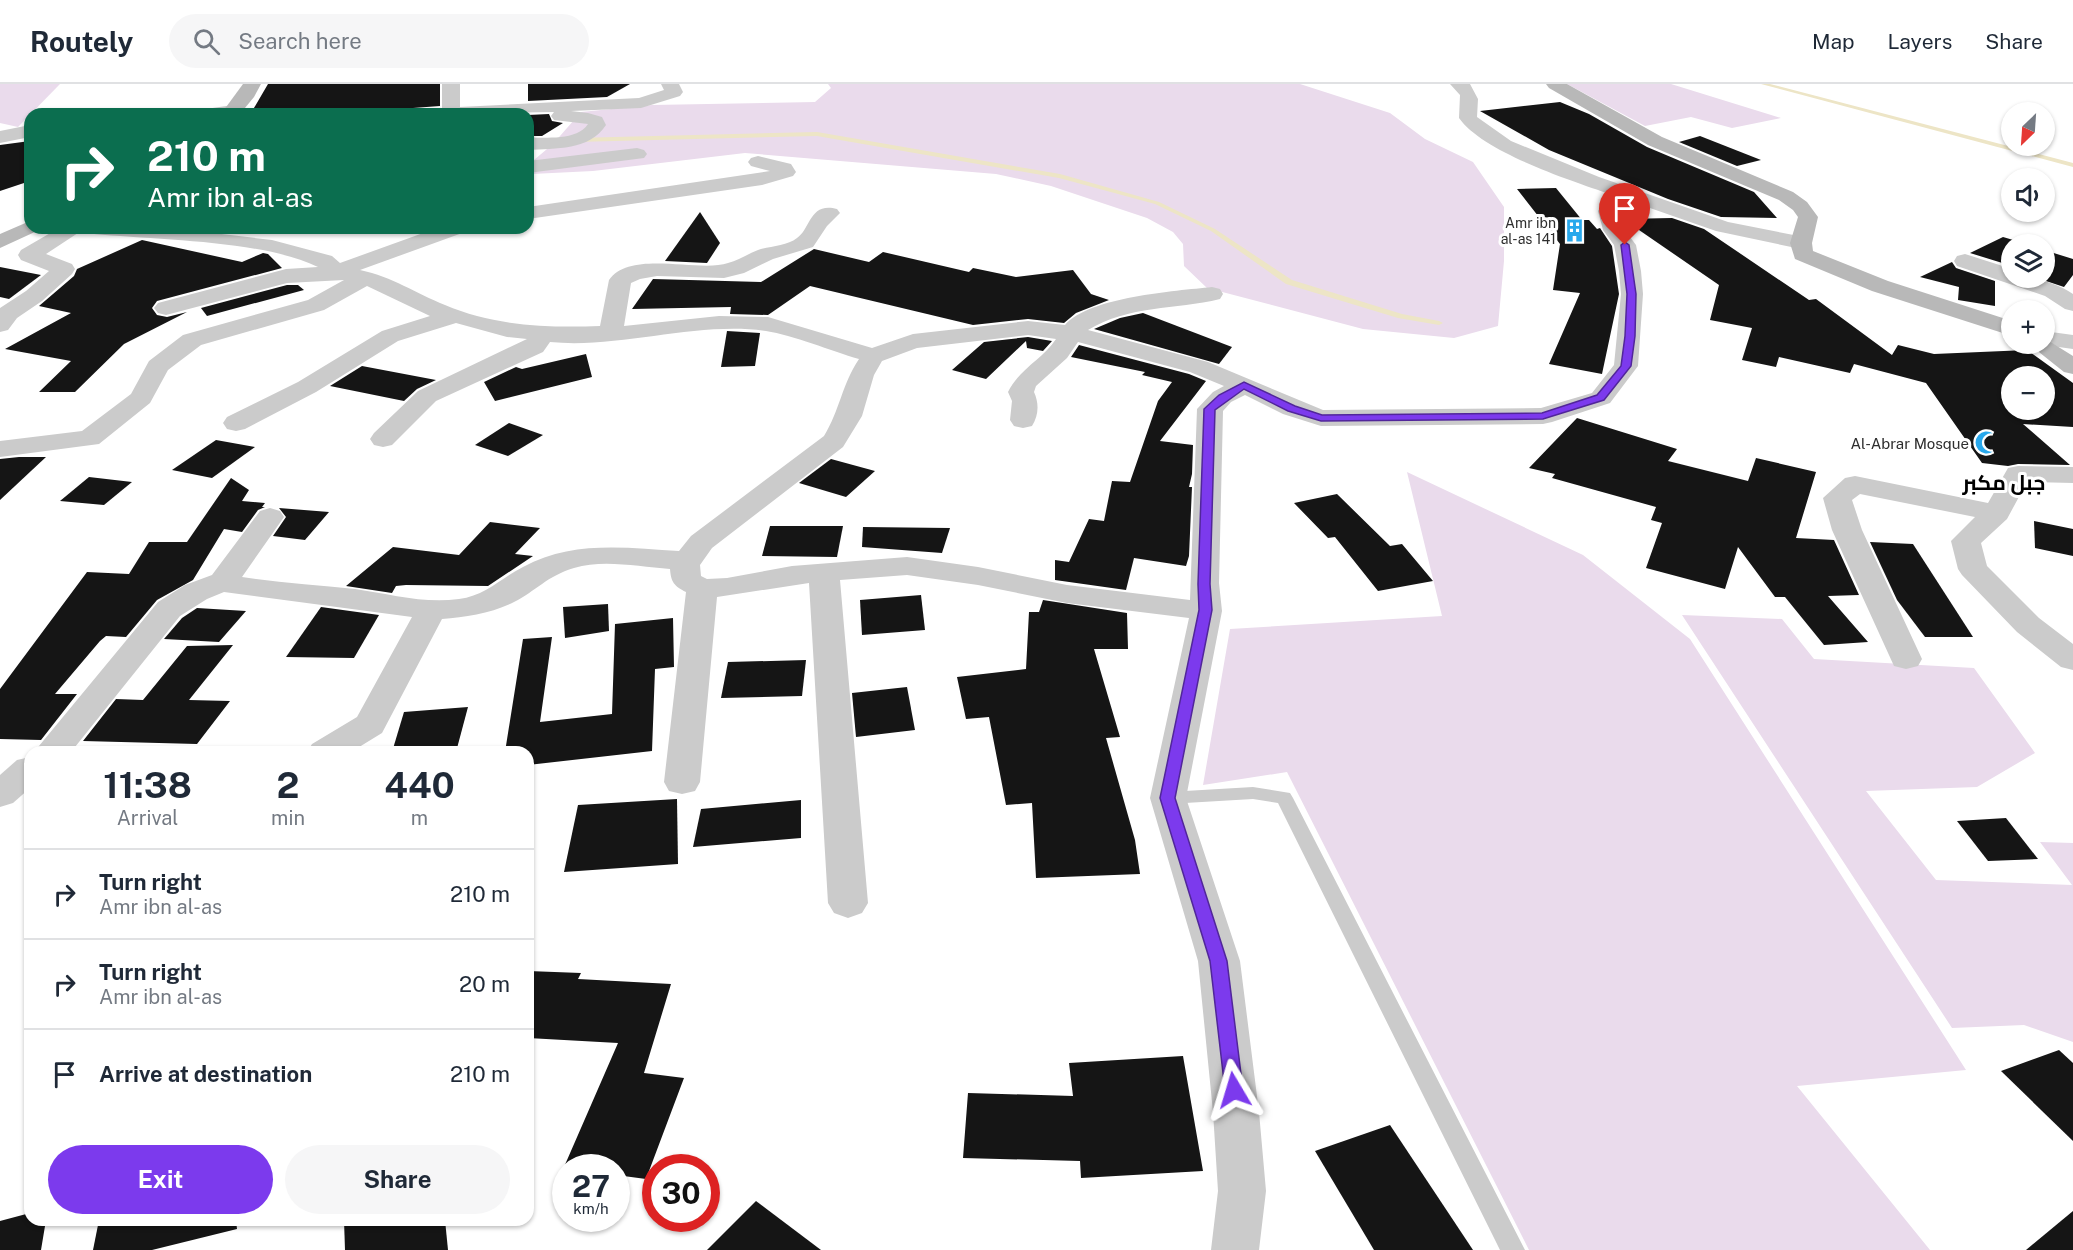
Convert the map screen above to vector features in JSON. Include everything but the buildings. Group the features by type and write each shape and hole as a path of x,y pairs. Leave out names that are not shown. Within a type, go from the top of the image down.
{"street":[{"path":"235,108 248,93 252,84"},
{"path":"451,84 451,108"},
{"path":"534,109 641,103 674,92 670,84"},
{"path":"1459,84 1470,96 1468,118 1504,145 1723,227 1801,243"},
{"path":"1555,84 1654,141 1786,196 1800,206 1808,217 1801,243 1803,254 1828,266 1926,302 2001,326"},
{"path":"534,115 588,118 596,121 597,125 590,134 582,138 534,144"},
{"path":"0,136 24,131"},
{"path":"534,166 637,154"},
{"path":"534,212 762,179 786,172 784,168 759,162"},
{"path":"682,782 695,574 700,542 834,441 849,416 861,375 873,356 913,341 1028,328 1120,344 1188,364 1321,418 1543,416 1600,398 1626,366 1632,294 1630,271 1625,245 1614,230 1608,211 1612,202 1625,192"},
{"path":"611,334 620,280 630,274 670,270 739,269 768,253 806,243 813,236 816,223 830,213"},
{"path":"0,242 24,230"},
{"path":"0,325 8,312 34,296 64,269 29,255 64,234"},
{"path":"157,234 261,244 324,261 337,272"},
{"path":"337,272 440,234"},
{"path":"1965,261 2001,273"},
{"path":"166,308 286,276 337,272 381,282 438,311 507,330 543,334 611,334 719,323 768,324 873,356"},
{"path":"0,449 90,438 141,398 158,366 192,340 316,305 364,278"},
{"path":"2044,288 2073,304"},
{"path":"1023,420 1025,401 1021,392 1024,383 1055,356 1067,343 1075,328 1090,319 1116,310 1165,300 1212,294"},
{"path":"236,423 307,387 390,336 455,316"},
{"path":"383,439 427,396 534,347 543,334"},
{"path":"2055,340 2073,342"},
{"path":"2055,354 2073,367"},
{"path":"1234,1250 1242,1191 1236,1112 1219,961 1168,798 1206,610 1204,584 1209,409 1222,397 1244,385"},
{"path":"2073,475 2018,474 1997,513 1966,541 1973,569 2028,625 2073,660"},
{"path":"1906,659 1847,530 1837,498 1855,483 1997,513"},
{"path":"225,581 229,571 270,517"},
{"path":"56,746 169,609 196,592 225,581 236,586 357,599 431,611 466,608 503,595 534,573 569,560 604,555 695,574 727,587 792,575 907,566 978,576 1066,594 1206,610"},
{"path":"824,573 848,903"},
{"path":"334,746 370,725 431,611"},
{"path":"0,794 24,774"}],"lane":[{"path":"1168,798 1253,793 1284,798 1513,1250"}],"shaded area":[{"path":"0,84 60,84 37,108 24,108 24,121 18,127 0,123"},
{"path":"828,84 1300,84 1390,113 1425,139 1473,162 1504,207 1504,261 1498,326 1454,338 1363,329 1207,288 1184,266 1183,244 1173,232 1147,218 1051,186 996,174 745,153 593,171 534,174 534,160 553,144 581,112 652,105 815,102 831,88"},
{"path":"1567,84 1671,84 1781,118 1732,128 1691,117 1645,126"},
{"path":"1407,472 1583,555 1690,639 1966,1070 1797,1086 1930,1250 1529,1250 1287,772 1203,785 1230,629 1442,616"},
{"path":"1682,615 1782,619 1814,659 1974,668 2035,753 1977,787 1866,791 1936,880 2072,885 2040,842 2073,843 2073,1042 2024,1025 1952,1028"}],"waterway":[{"path":"1764,84 2073,165"},
{"path":"575,140 817,134 1060,176 1157,203 1213,230 1289,282 1401,316 1439,323"}],"place":[{"name":"Amr ibn al-as 141","path":"1574,231"},
{"name":"Al-Abrar Mosque","path":"1987,443"}],"district":[{"name":"جبل مكبر","path":"2004,482"}],"route":[{"path":"1234,1090 1219,961 1168,798 1206,610 1204,584 1209,409 1222,397 1244,385 1292,408 1321,418 1543,416 1600,398 1626,366 1632,294 1625,245"}]}
